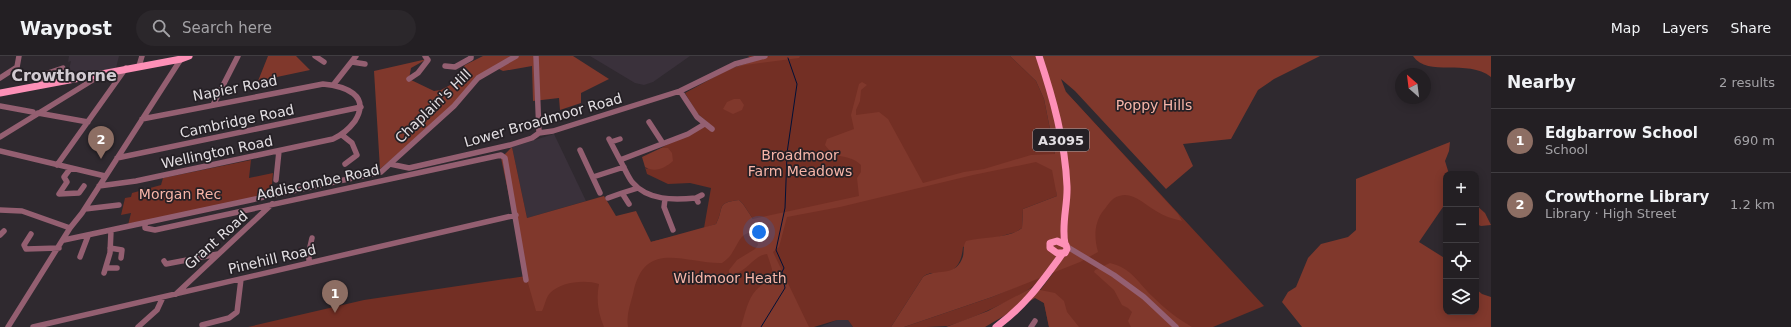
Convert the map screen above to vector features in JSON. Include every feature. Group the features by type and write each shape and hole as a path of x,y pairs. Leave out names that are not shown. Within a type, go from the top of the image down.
{"main road":[{"path":"0,93 40,84 181,59 189,56"},
{"name":"A3095","path":"1039,56 1055,111 1064,153 1067,189 1063,227 1065,249"},
{"name":"A3095","path":"1051,246 1063,227"},
{"path":"1052,267 1051,246 1057,240 1065,249"},
{"path":"1051,246 1057,253 1065,249"},
{"path":"996,327 1030,298 1065,249"}],"street":[{"path":"0,78 16,68 20,62 20,56"},
{"path":"139,66 142,56"},
{"path":"213,105 238,56"},
{"path":"315,56 324,62"},
{"path":"345,164 357,155 356,148 350,139 341,136 357,119 361,107 357,95 343,86 334,84 356,56"},
{"path":"409,79 418,73 428,60 425,56"},
{"path":"445,66 454,67 471,58 471,56"},
{"name":"Chaplain's Hill","path":"390,164 454,106 478,78 516,56"},
{"path":"536,56 539,133"},
{"name":"Lower Broadmoor Road","path":"390,164 411,168 510,145 532,138 539,133 553,132 680,91 735,64 765,56"},
{"path":"8,327 59,248 70,228 85,209 181,59"},
{"path":"352,62 365,64"},
{"path":"40,84 43,76 47,73 63,68"},
{"path":"57,166 126,68"},
{"path":"0,137 35,113 96,78 98,74"},
{"name":"Napier Road","path":"142,119 309,85 334,84"},
{"path":"680,91 694,115 703,125 712,129"},
{"path":"0,106 88,122"},
{"name":"Cambridge Road","path":"117,158 361,107"},
{"path":"649,125 662,142"},
{"path":"620,160 662,142 688,134 703,125"},
{"name":"Wellington Road","path":"100,186 136,181 279,151 341,136"},
{"path":"620,139 610,141 633,184 638,188 654,196 665,199 697,200 702,195"},
{"path":"580,150 600,193"},
{"path":"276,180 279,151"},
{"path":"1,153 105,176"},
{"name":"Addiscombe Road","path":"145,224 146,228 155,230 501,155 505,158 516,215"},
{"path":"64,240 372,175 381,172 390,164"},
{"path":"592,177 624,167"},
{"path":"70,169 64,177 67,182 59,194 79,193 84,186"},
{"path":"608,198 638,188"},
{"path":"622,193 629,204"},
{"path":"665,199 664,207 673,230"},
{"name":"Grant Road","path":"176,294 272,204"},
{"path":"85,209 119,205"},
{"path":"1,208 24,211 70,228"},
{"path":"516,215 526,280"},
{"name":"Pinehill Road","path":"33,327 516,215"},
{"path":"111,231 112,239 106,270 116,268"},
{"path":"30,234 24,245 24,252 59,248"},
{"path":"80,257 88,236"},
{"path":"309,263 309,251 312,238"},
{"path":"110,248 122,250 121,258"},
{"path":"1065,249 1080,255 1114,275 1144,297 1176,327"},
{"path":"164,261 166,264 211,254 218,254"},
{"path":"202,325 229,318 237,312 241,279"},
{"path":"138,327 158,309 162,304 163,297"}],"shaded area":[{"path":"69,56 119,56 116,68 67,78 71,61 68,62"},
{"path":"590,56 690,56 653,82 644,85 635,83"},
{"path":"554,134 586,201 527,218 512,147"},
{"path":"837,320 848,320 853,327 820,327"}],"green space":[{"path":"268,56 296,56 310,70 258,81"},
{"path":"483,56 573,56 609,79 581,93 581,103 560,110 559,98 533,101 532,66 503,71 497,68 478,78 454,106 380,169 374,71 427,59 411,68 409,79 434,91 441,90 452,84 465,65"},
{"path":"748,56 1010,56 1036,81 1044,99 1055,154 1050,164 1055,176 1057,196 1023,209 1022,228 1016,232 963,247 962,256 953,270 944,273 931,273 923,277 891,327 853,327 848,320 837,320 814,327 248,327 364,300 526,276 654,241 753,219 739,200 731,201 724,204 722,207 716,224 704,228 711,188 690,183 668,184 647,174 645,167 647,169 668,148 661,148 707,122 697,113 685,93 727,70 754,61"},
{"path":"770,56 800,56 799,58 745,65 727,70"},
{"name":"Poppy Hills","path":"1010,56 1320,56 1274,79 1258,90 1231,139 1183,144 1193,166 1166,189 1075,91 1061,79 1066,92 1178,214 1182,221 1156,211 1136,198 1125,195 1119,196 1110,202 1098,220 1095,236 1098,252 1080,262 992,297 904,327 891,327 923,277 928,274 949,271 959,265 966,241 1003,236 1016,232 1022,228 1023,209 1057,196 1052,170 1036,162 973,175 840,207 787,217 779,247 773,252 809,327 741,327 747,306 753,294 772,276 771,265 767,254 762,255 740,271 729,274 729,270 737,260 755,249 758,245 755,232 750,232 743,236 730,256 722,263 668,258 656,260 646,266 638,277 628,315 628,327 604,327 598,306 599,284 593,282 573,282 554,289 549,295 542,311 536,311 526,276 501,158 512,147 527,218 604,196 616,216 636,211 651,242 716,224 722,207 724,204 731,201 739,200 753,219 859,196 857,178 861,172 861,165 852,159 834,153 825,145 827,139 854,129 851,115 859,84 862,82 867,85 861,90 856,115 879,112 888,119 923,183 964,172 984,169 1031,155 1055,154 1044,99 1036,81"},
{"path":"1413,56 1491,56 1491,77 1471,69 1428,66"},
{"path":"1066,92 1264,306 1213,327 1049,327 1044,303 1035,297 1053,273"},
{"path":"734,99 740,99 744,105 742,110 733,114 723,109 727,102"},
{"path":"1450,142 1449,151 1445,161 1448,171 1443,171 1443,207 1419,242 1443,257 1443,315 1479,315 1479,292 1491,297 1491,327 1302,327 1282,302 1288,292 1296,287 1308,258 1321,244 1348,237 1356,230 1356,179"},
{"path":"661,148 668,148 672,153 673,161 667,166 656,170 645,167 642,157"},
{"name":"Morgan Rec","path":"251,160 249,178 273,173 271,195 128,225 131,213 121,215 125,198 131,197 132,193 161,185 163,178"},
{"path":"1479,208 1485,213 1491,225 1479,225"},
{"path":"1110,263 1129,272 1162,305 1176,317 1192,327 1131,327 1128,321 1132,312 1122,305 1114,290 1094,272 1095,270"},
{"path":"1043,277 1037,283 1014,298 957,323 948,326 904,327 992,297 1032,280"},
{"path":"1039,284 1035,289 1055,293 1064,301 1067,312 1079,327 1049,327 1044,303 1035,298 985,327 946,327 988,311"}],"waterway":[{"path":"787,153 797,84 788,58"},
{"path":"761,327 785,288 782,272 784,268 776,250 785,208 787,155"}],"place":[{"name":"Crowthorne Library","path":"101,159"},
{"name":"Edgbarrow School","path":"335,313"}],"district":[{"name":"Crowthorne","path":"64,75"}],"park label":[{"name":"Broadmoor Farm Meadows","path":"800,164"},
{"name":"Wildmoor Heath","path":"730,278"}]}
